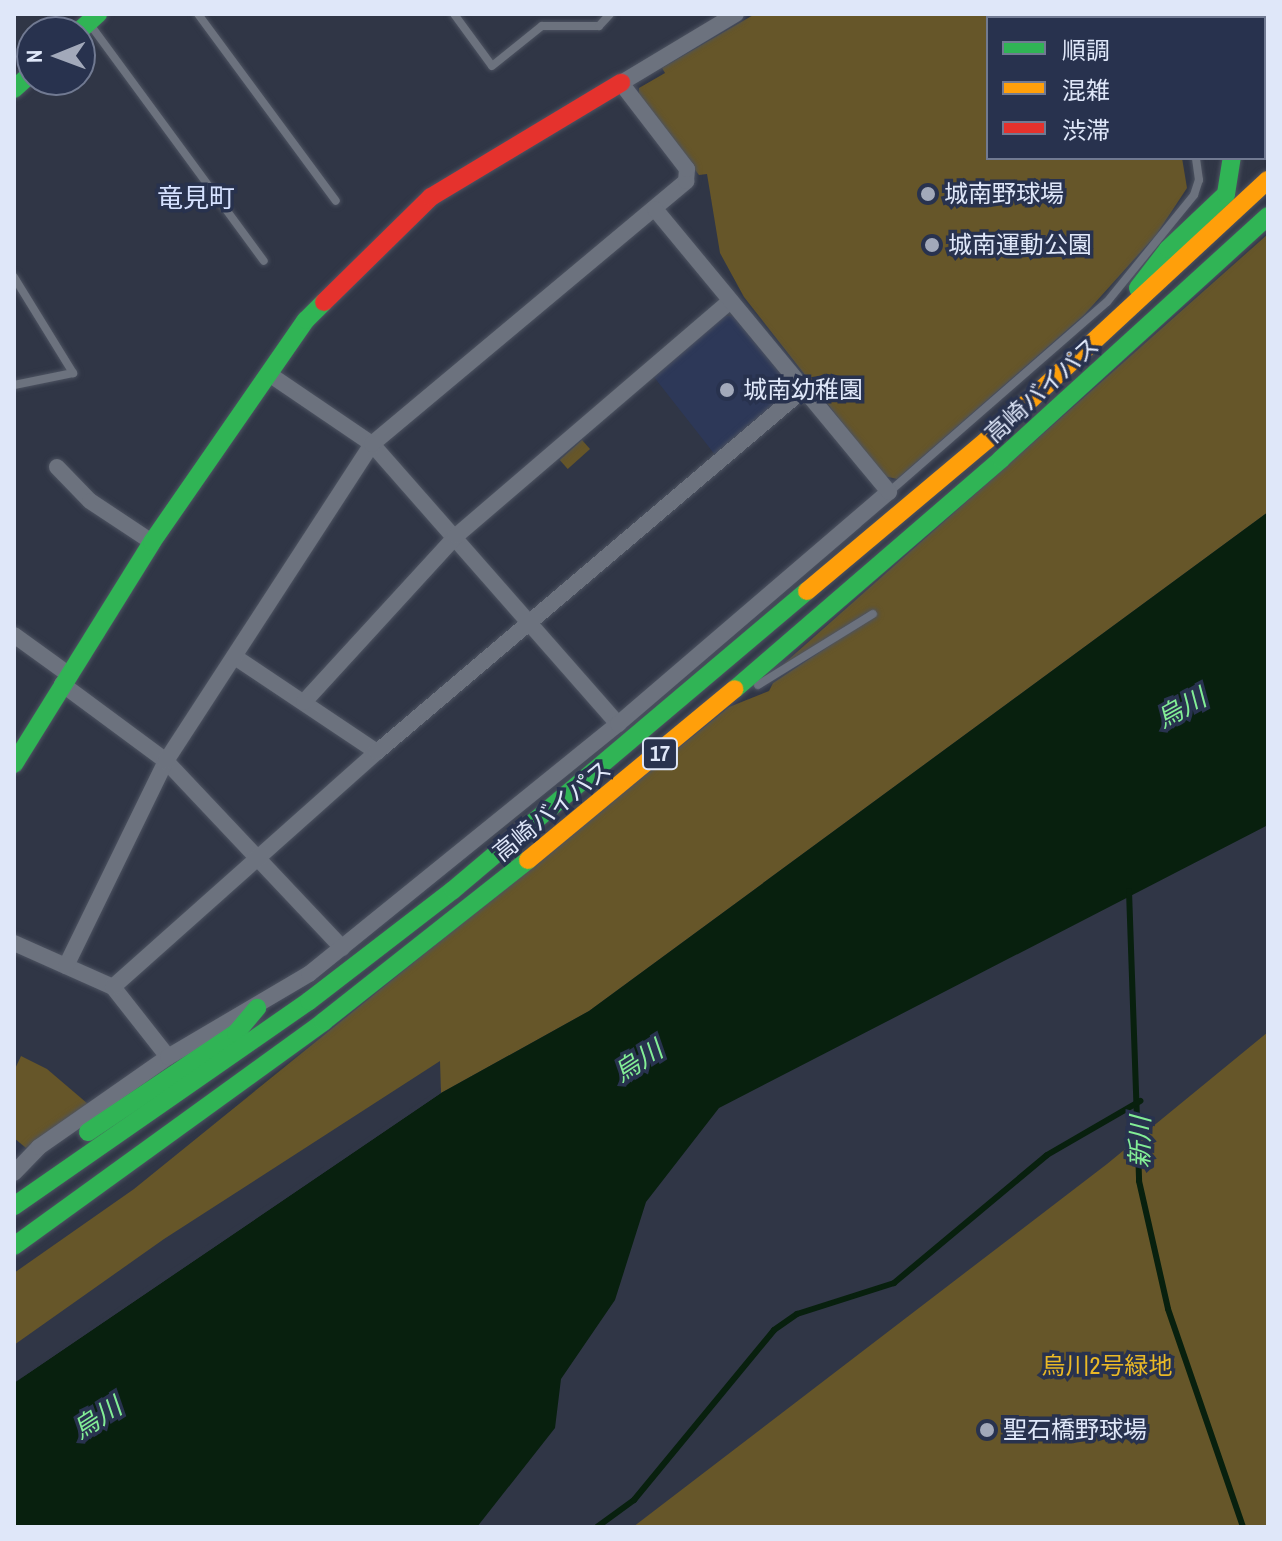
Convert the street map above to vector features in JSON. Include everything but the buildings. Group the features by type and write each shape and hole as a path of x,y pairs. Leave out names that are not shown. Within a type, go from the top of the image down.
{"main road":[{"path":"14,764 152,542 306,320 431,197 621,83"},
{"path":"1119,320 1168,249 1226,194 1232,160"},
{"name":"高崎バイパス","path":"14,1206 309,1001 453,890 855,553 1119,320 1268,180"},
{"name":"高崎バイパス","path":"14,1246 335,1013 640,771 1013,449 1268,216"},
{"path":"14,1194 47,1162 236,1033 257,1008"}],"street":[{"path":"66,966 166,761 372,444 655,209 690,175 621,83 736,14"},
{"path":"14,1173 39,1147 168,1057 224,1021 257,1008 342,948 618,724 889,492 655,209"},
{"path":"304,702 456,536 730,301"},
{"path":"269,374 372,444 618,724"},
{"path":"113,987 377,752 804,389"},
{"path":"57,467 90,501 152,542"},
{"path":"14,635 166,761 259,855 342,948"},
{"path":"235,657 377,752"},
{"path":"14,943 113,987 168,1057"}],"lane":[{"path":"198,14 336,201"},
{"path":"454,14 492,66 542,26 599,26 610,14"},
{"path":"96,34 264,261"},
{"path":"889,492 1107,302 1194,195 1199,180 1196,160"},
{"path":"14,277 73,373 14,385"},
{"path":"747,679 758,685 873,614"}],"shaded area":[{"name":"城南幼稚園","path":"724,316 737,316 791,385 790,394 716,456 654,377"}],"green space":[{"name":"城南野球場","path":"755,14 1132,14 1134,16 986,16 986,160 1182,160 1187,188 1156,235 1084,315 897,479 884,476 744,297 720,253 707,174 699,175 639,95 639,88 665,73 662,68"},
{"path":"1180,14 1268,14 1268,105 1266,16"},
{"path":"1268,234 1268,512 589,1011 441,1093 440,1061 164,1239 14,1345 14,1273 134,1189 729,707 769,691 773,683 835,642 868,612 779,668"},
{"path":"582,440 590,449 568,469 560,460"},
{"name":"烏川2号緑地","path":"1268,1032 1268,1527 633,1527 1107,1164"},
{"path":"21,1056 47,1069 88,1104 26,1148 14,1138 14,1071"}],"water":[{"name":"烏川","path":"1268,512 1268,825 719,1108 646,1202 615,1300 561,1379 555,1428 477,1527 14,1527 14,1383 441,1093 589,1011"}],"pier":[{"path":"441,1088 441,1093 14,1383 167,1272"}],"waterway":[{"name":"新川","path":"1129,891 1139,1181 1168,1309 1243,1527"},
{"path":"597,1527 634,1500 774,1330 797,1314 894,1283 1047,1155 1140,1101"}],"traffic: fast":[{"path":"1138,288 1168,249 1226,194 1232,160"},
{"path":"735,689 1001,459 1268,216"},
{"path":"14,764 152,542 306,320 324,302"},
{"path":"14,1206 309,1001 453,890 807,591"},
{"path":"14,1246 323,1022 528,860"},
{"path":"88,1132 236,1033 257,1008"}],"traffic: slow":[{"path":"807,591 987,440 1268,180"},
{"path":"528,860 735,689"}],"traffic: jam":[{"path":"324,302 431,197 621,83"}],"place":[{"name":"城南野球場","path":"928,194"},
{"name":"城南運動公園","path":"932,245"},
{"name":"城南幼稚園","path":"727,390"},
{"name":"聖石橋野球場","path":"987,1430"}],"district":[{"name":"竜見町","path":"196,198"}]}
